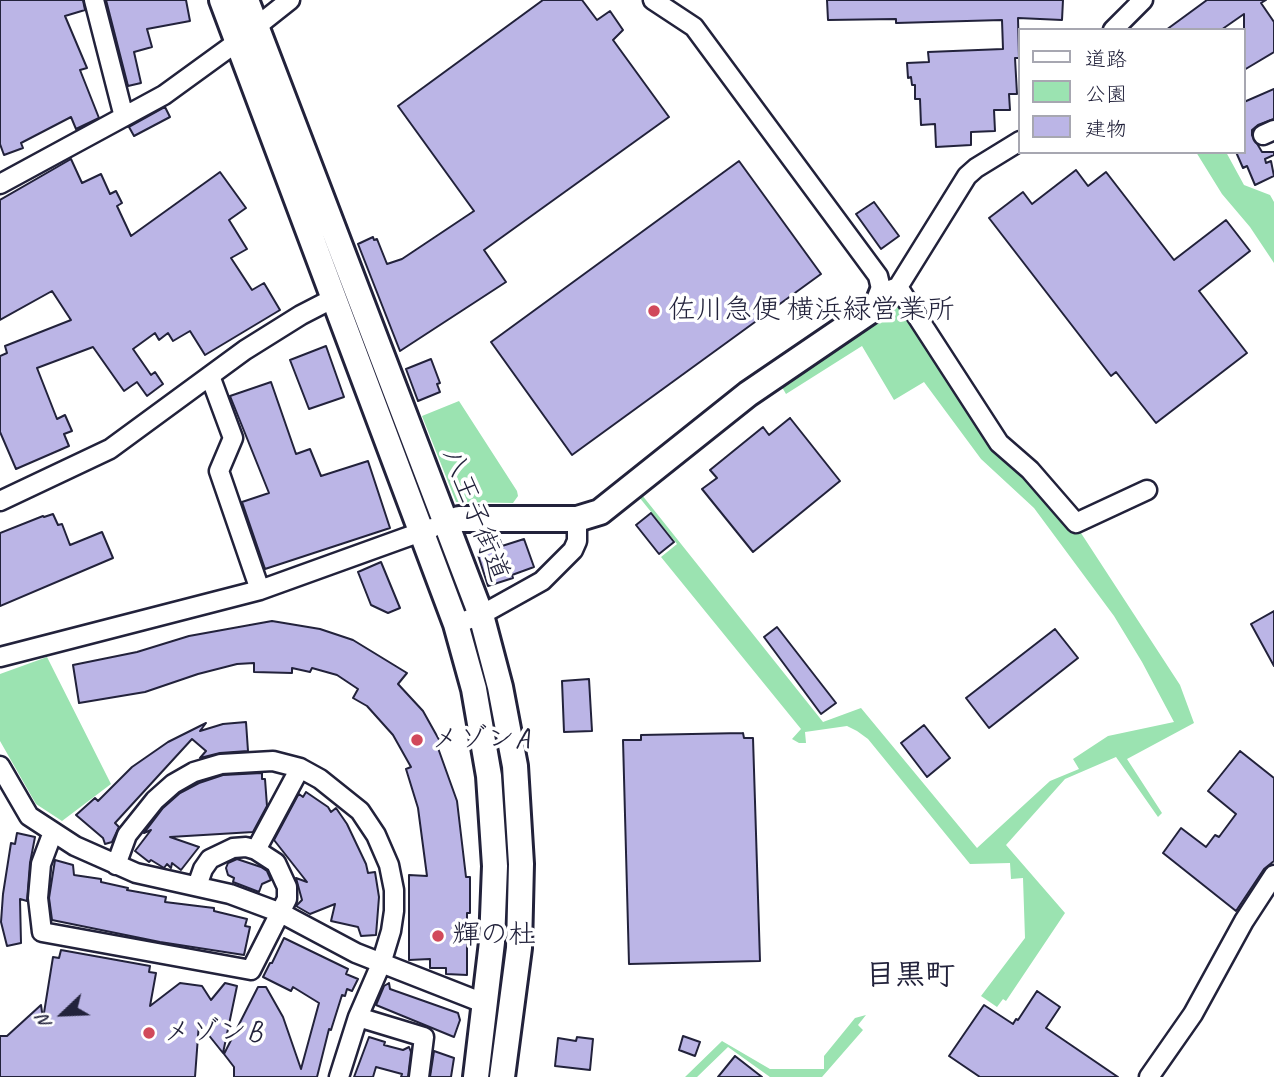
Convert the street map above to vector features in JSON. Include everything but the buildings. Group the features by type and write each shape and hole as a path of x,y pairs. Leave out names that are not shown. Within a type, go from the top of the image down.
{"street":[{"path":"94,0 124,117"},
{"name":"八王子街道","path":"222,0 247,35 481,615 509,730 520,818 519,948 502,1077"},
{"name":"八王子街道","path":"246,0 247,35 334,298 456,624 483,733 494,826 495,901 486,1004 476,1077"},
{"path":"0,184 164,94 247,35 290,0"},
{"path":"653,0 694,27 890,290 999,443 1030,470 1076,523 1147,490"},
{"path":"1115,28 1143,0"},
{"path":"0,657 260,590 459,519 576,519 600,512 748,394 870,311 890,290 967,176 1018,142"},
{"path":"0,501 110,449 245,350 334,298"},
{"path":"210,376 233,438 219,471 260,590"},
{"path":"456,624 481,615 542,581 573,550 577,541 576,519"},
{"path":"117,865 127,835 139,817 173,784 194,772 221,764 274,761 300,768 320,779 360,811 376,835 388,864 394,890 394,911 381,964 358,1017 340,1077"},
{"path":"0,766 29,816 75,846 136,873 230,894 281,913 381,964 486,1004"},
{"path":"256,850 300,768"},
{"path":"53,832 41,864 38,898 42,932 251,970 287,899 287,887 276,863 256,850 246,847 233,848 210,859 197,886"},
{"path":"1149,1077 1192,1014 1244,921 1274,875"},
{"path":"358,1017 424,1037 419,1077"}],"green space":[{"path":"1197,154 1227,154 1244,185 1270,195 1274,202 1274,263 1250,227 1222,194"},
{"path":"896,298 1026,477 1072,532 1079,530 1180,685 1194,723 1127,759 1162,813 1158,817 1116,757 1065,779 1006,845 1065,913 1006,1001 1003,999 997,1007 981,996 1025,938 1023,878 1011,879 1010,863 970,864 868,739 857,731 847,726 805,732 806,743 792,739 801,729 661,557 677,544 639,497 642,495 823,722 861,708 977,848 1050,781 1079,769 1073,759 1108,736 1174,722 1114,616 1034,508 981,459 924,382 894,400 862,346 786,394 779,382 870,322"},
{"path":"459,401 517,491 518,496 513,503 456,502 422,416"},
{"path":"47,657 111,784 62,821 36,804 0,741 0,674"},
{"path":"866,1015 858,1025 863,1030 822,1077 770,1077 728,1047 697,1077 685,1077 722,1041 770,1069 824,1069 824,1056 855,1018"}],"place":[{"name":"佐川急便 横浜緑営業所","path":"654,311"},
{"name":"メゾンA","path":"417,740"},
{"name":"輝の杜","path":"438,936"},
{"name":"メゾンB","path":"149,1033"}],"district":[{"name":"目黒町","path":"910,976"}]}
